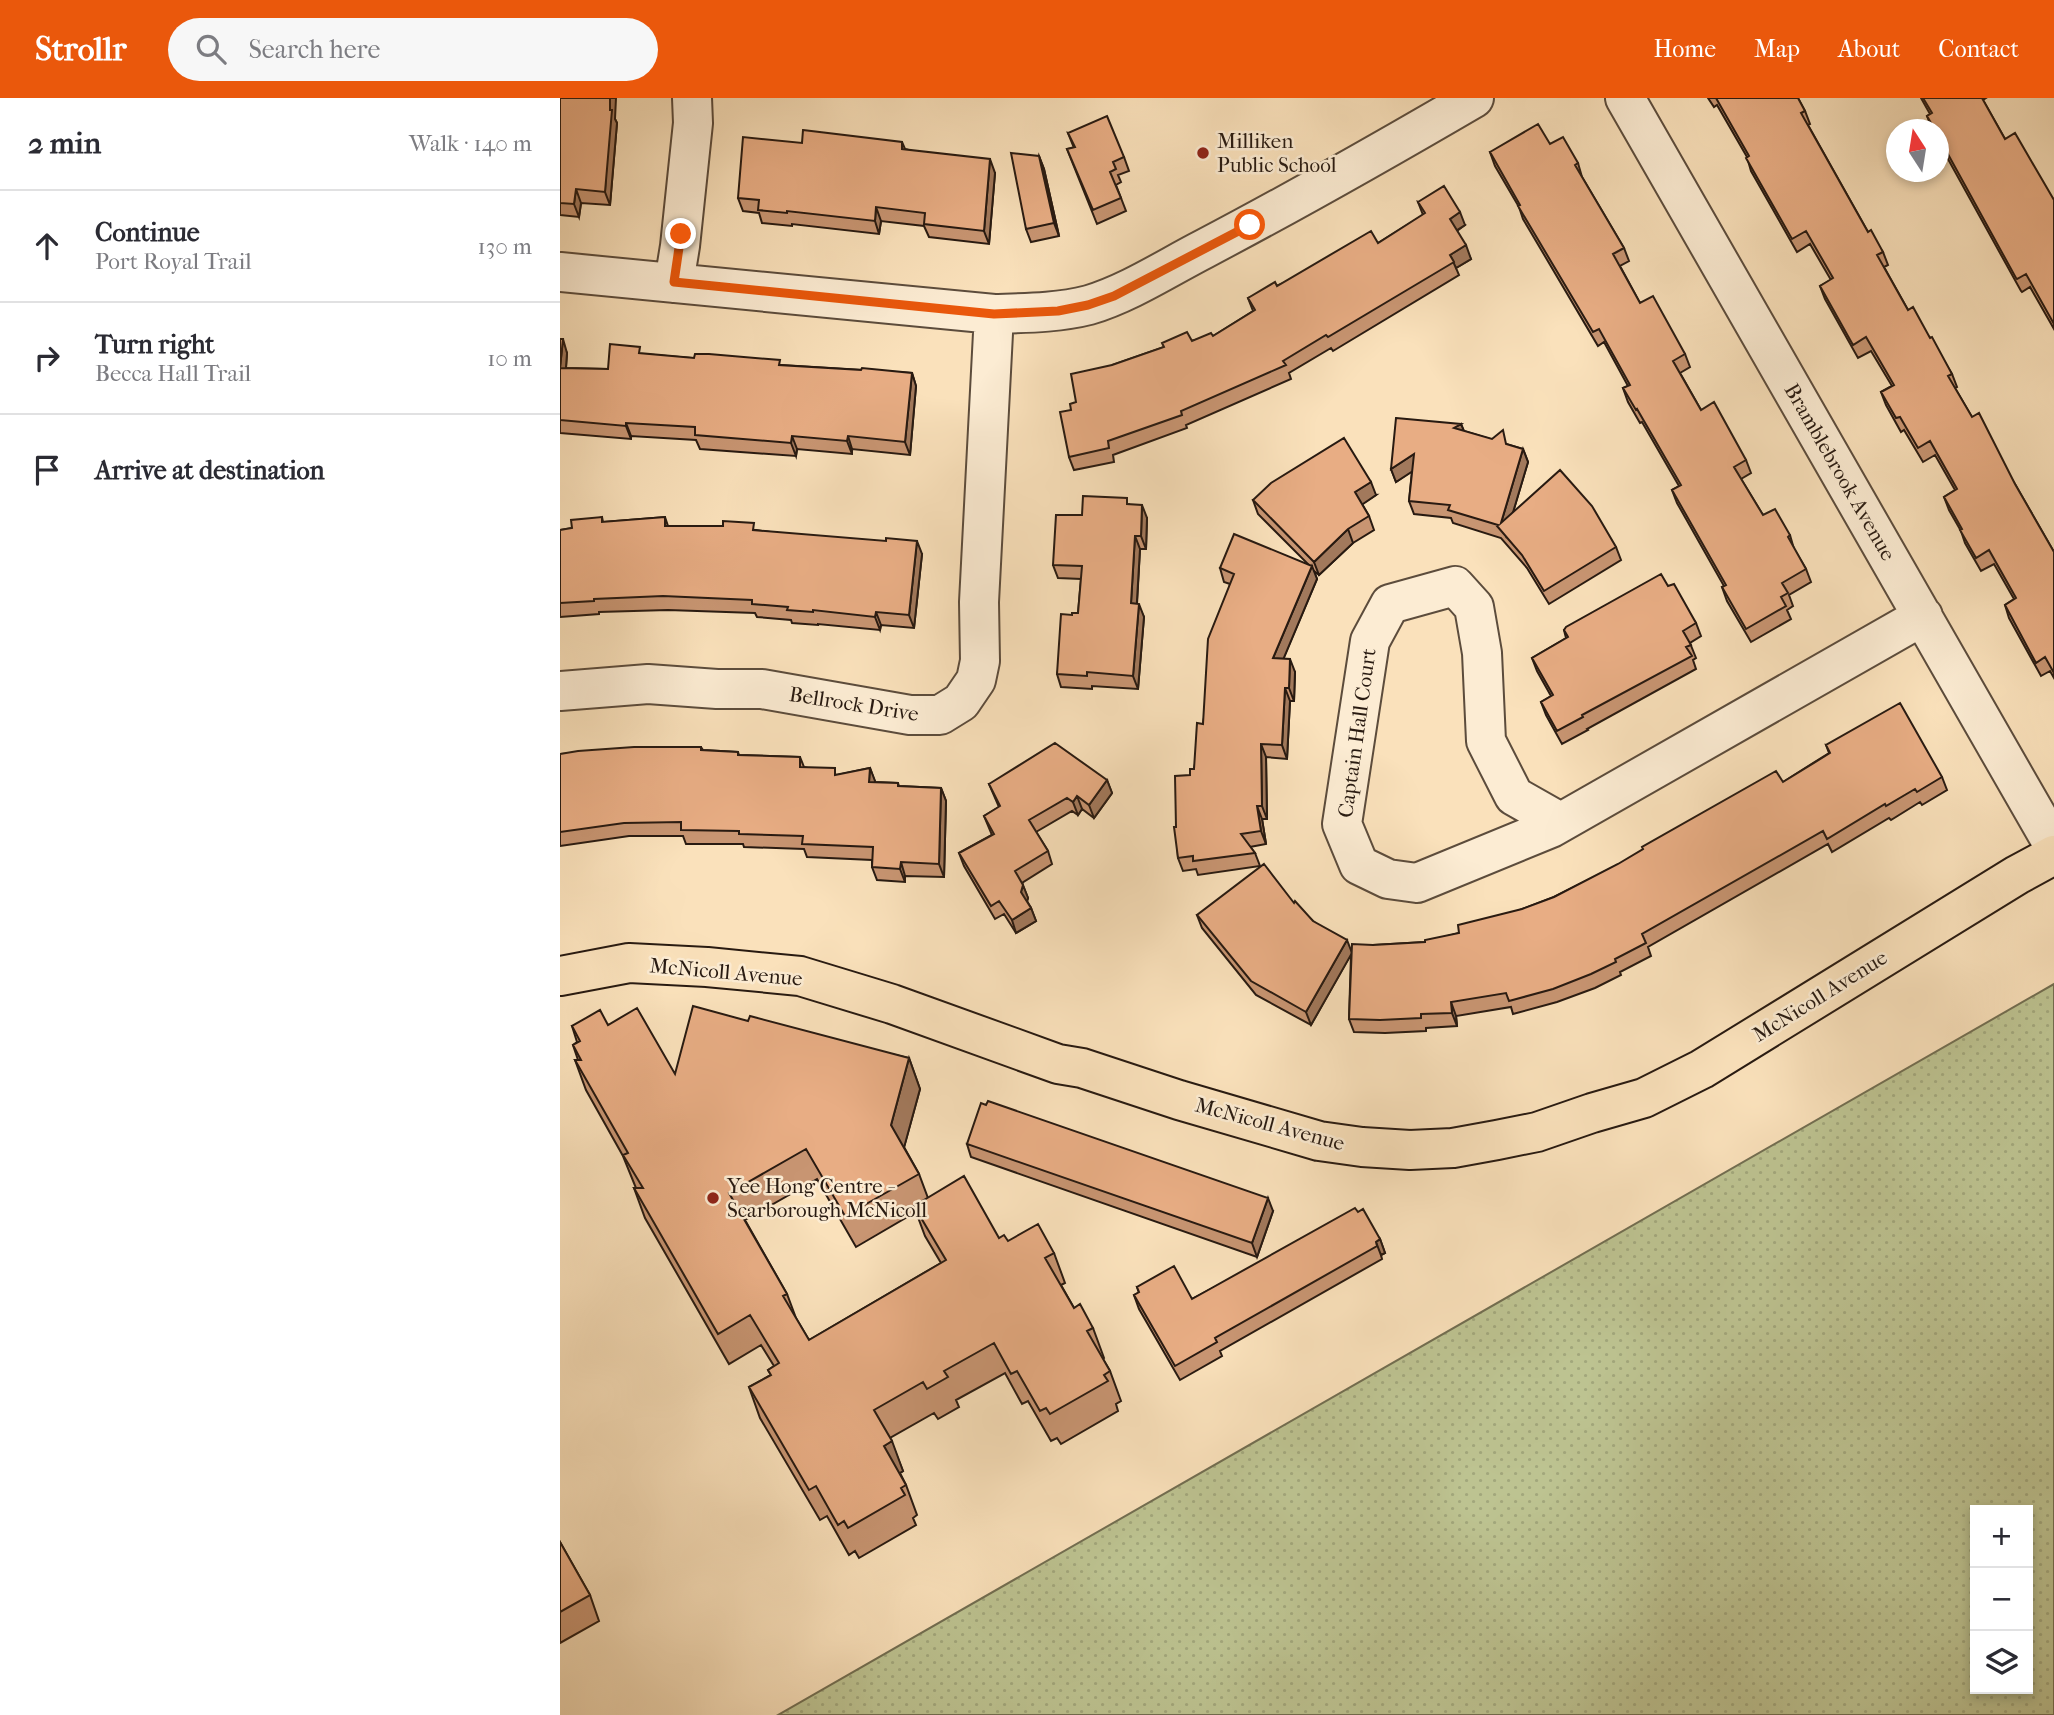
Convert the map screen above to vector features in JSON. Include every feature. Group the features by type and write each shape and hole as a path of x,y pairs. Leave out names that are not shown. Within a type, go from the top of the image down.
{"main road":[{"name":"McNicoll Avenue","path":"560,976 629,963 800,976 904,1009 1058,1064 1082,1068 1320,1142 1410,1150 1453,1148 1537,1132 1592,1112 1644,1098 1702,1069 2017,875 2054,855"}],"street":[{"path":"674,282 693,123 692,98"},
{"path":"560,272 994,314 1058,311 1114,296 1273,212 1474,98"},
{"name":"Bramblebrook Avenue","path":"1625,98 2054,846"},
{"name":"Bellrock Drive","path":"560,691 648,684 762,689 910,715 940,715 961,702 976,680 980,661 980,588 994,314"},
{"name":"Captain Hall Court","path":"1560,822 1514,796 1486,741 1482,653 1474,607 1455,586 1390,604 1370,641 1342,824 1359,865 1388,879 1417,883 1551,828 1923,617"}],"green space":[{"path":"2054,984 2054,1715 778,1715"}],"building":[{"path":"560,98 610,98 612,110 605,192 576,189 574,204 560,203"},
{"path":"1716,98 1798,98 1805,111 1801,113 1868,232 1871,230 1883,252 1877,255 1908,310 1913,307 1930,338 1932,337 1952,374 1948,376 1972,417 1979,413 2054,552 2054,673 2045,657 2036,663 2005,605 2016,598 1989,550 1976,558 1960,530 1962,529 1944,497 1957,489 1930,441 1918,448 1900,417 1896,418 1881,392 1894,385 1866,337 1853,345 1820,286 1833,278 1806,231 1792,239"},
{"path":"1923,98 1982,98 2005,139 2015,133 2054,200 2054,324 2026,274 2016,278 1949,156 1949,119 1929,119 1927,116 1932,113"},
{"path":"1107,116 1124,157 1113,162 1116,169 1110,172 1121,198 1093,210 1067,149 1075,147 1068,133"},
{"path":"1538,124 1550,144 1563,137 1578,163 1575,165 1624,248 1613,254 1640,303 1653,296 1685,354 1673,361 1701,410 1714,402 1746,460 1734,467 1763,515 1775,509 1806,569 1782,583 1788,593 1781,597 1786,606 1746,629 1722,587 1726,585 1672,490 1681,485 1623,388 1630,385 1599,329 1593,332 1518,206 1520,205 1490,152"},
{"path":"803,130 902,142 902,149 990,159 984,231 924,224 925,213 876,207 875,221 758,210 759,200 738,198 743,137 802,143"},
{"path":"1011,153 1039,156 1054,223 1026,229"},
{"path":"1444,186 1460,212 1450,219 1466,245 1450,255 1454,262 1283,361 1286,365 1181,411 1182,415 1108,441 1109,448 1069,457 1060,412 1071,410 1070,404 1076,402 1071,374 1112,365 1164,347 1162,343 1187,332 1192,341 1211,333 1213,336 1255,310 1248,298 1275,282 1277,286 1371,231 1378,243 1425,213 1418,202"},
{"path":"560,339 563,339 560,368"},
{"path":"610,344 640,347 639,353 694,358 695,354 709,354 780,360 779,365 912,373 905,442 848,436 847,441 792,436 791,443 695,435 695,427 626,423 626,426 560,420 560,368 608,369"},
{"path":"1396,418 1461,424 1454,428 1492,439 1503,430 1506,444 1523,449 1501,523 1560,470 1592,506 1616,547 1544,591 1522,555 1498,525 1448,510 1450,505 1409,501 1414,454 1391,469"},
{"path":"1344,438 1371,482 1355,492 1369,516 1348,529 1314,562 1253,500 1271,483"},
{"path":"1083,496 1127,498 1127,504 1142,505 1141,536 1135,536 1131,603 1139,604 1133,676 1087,672 1087,676 1057,674 1061,614 1078,613 1082,566 1053,565 1056,515 1082,515"},
{"path":"602,517 602,522 665,517 665,526 723,526 723,521 754,523 753,530 917,541 909,615 876,612 875,617 787,610 788,607 752,604 752,600 663,596 560,603 560,530 572,528 571,520"},
{"path":"1234,534 1312,566 1273,658 1290,659 1289,688 1285,688 1282,745 1261,744 1262,806 1257,806 1261,831 1241,834 1255,853 1193,861 1193,856 1178,858 1174,827 1175,776 1190,775 1190,769 1194,769 1197,723 1203,724 1208,639 1234,574 1220,568"},
{"path":"1661,574 1668,586 1674,584 1696,623 1683,631 1691,645 1686,647 1692,656 1557,731 1541,702 1553,695 1532,658 1568,637 1564,630 1566,627"},
{"path":"1900,703 1942,777 1917,792 1915,789 1886,806 1885,804 1827,839 1823,831 1642,934 1646,943 1591,974 1553,989 1509,1001 1506,993 1451,1002 1452,1013 1421,1014 1421,1018 1349,1019 1352,944 1425,942 1459,933 1458,925 1522,909 1554,897 1618,864 1643,849 1642,847 1776,771 1783,782 1830,753 1826,745"},
{"path":"1055,743 1107,780 1089,805 1077,796 1073,802 1067,798 1029,820 1048,851 1015,871 1023,885 1021,892 1031,908 1012,920 999,901 991,906 959,853 994,834 984,816 1000,806 989,784"},
{"path":"634,747 701,747 701,750 738,752 738,755 800,757 800,767 835,768 835,775 870,768 869,782 941,788 939,864 901,862 900,869 872,867 873,847 802,844 803,836 681,830 681,822 624,823 560,832 560,754"},
{"path":"1264,864 1294,903 1295,901 1313,921 1347,940 1306,1012 1251,981 1197,915"},
{"path":"693,1006 748,1021 750,1016 909,1058 891,1125 919,1174 845,1216 806,1149 729,1193 787,1294 783,1296 809,1340 946,1260 914,1206 964,1176 999,1238 1004,1235 1008,1241 1038,1224 1054,1253 1045,1258 1074,1308 1080,1304 1093,1328 1087,1331 1110,1371 1104,1375 1108,1381 1050,1414 1046,1408 1040,1411 1017,1371 1011,1374 994,1343 944,1371 948,1377 927,1389 923,1382 874,1410 892,1441 884,1446 906,1485 901,1488 905,1495 848,1528 844,1521 838,1525 816,1486 809,1490 749,1387 771,1375 768,1370 779,1363 750,1315 718,1334 634,1188 643,1188 623,1155 628,1153 575,1060 581,1060 573,1045 580,1041 572,1026 600,1010 608,1025 637,1008 675,1074"},
{"path":"988,1101 1268,1198 1252,1243 967,1144 981,1103 986,1105"},
{"path":"1355,1208 1358,1212 1363,1209 1380,1239 1376,1242 1377,1246 1215,1338 1217,1342 1175,1366 1134,1295 1139,1292 1137,1287 1174,1266 1192,1299"},
{"path":"560,1542 590,1595 560,1612"}],"place":[{"name":"Milliken Public School","path":"1203,153"},
{"name":"Yee Hong Centre - Scarborough McNicoll","path":"713,1198"}],"route":[{"path":"681,234 674,282 994,314 1058,311 1114,296 1250,225"}]}
